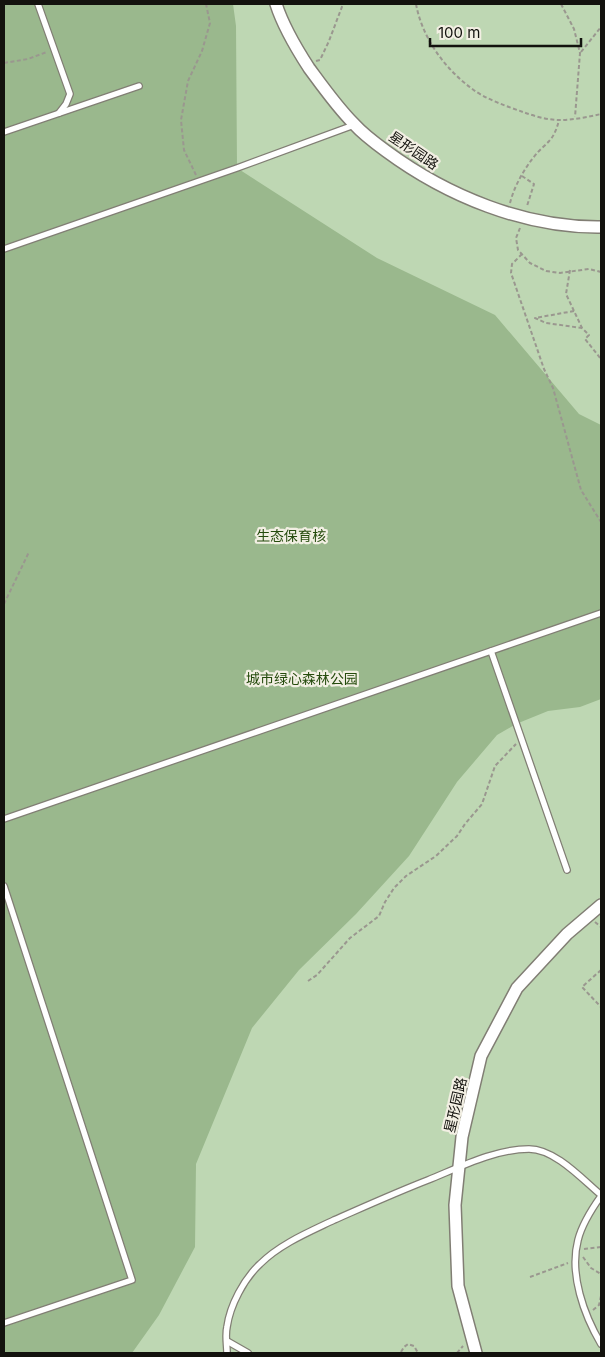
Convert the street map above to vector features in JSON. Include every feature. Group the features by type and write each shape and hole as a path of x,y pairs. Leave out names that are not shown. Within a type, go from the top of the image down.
{"street":[{"name":"星形园路","path":"276,4 299,52 324,88 354,125 406,165 435,183 466,197 508,212 550,223 601,227"},
{"name":"星形园路","path":"476,1353 458,1286 455,1205 462,1138 481,1056 517,988 567,934 601,905"}],"lane":[{"path":"38,4 70,94 66,104 59,113"},
{"path":"4,132 139,86"},
{"path":"4,249 354,125"},
{"path":"4,820 601,613"},
{"path":"491,651 567,870"},
{"path":"4,886 132,1280 4,1323"},
{"path":"227,1353 226,1327 232,1308 243,1285 259,1264 281,1248 318,1227 459,1167 509,1151 530,1149 551,1154 601,1196 584,1222 577,1249 576,1264 577,1282 601,1344"},
{"path":"227,1341 248,1353"}],"path":[{"path":"199,181 184,150 181,120 188,81 202,51 210,23 206,4"},
{"path":"308,65 320,60 343,4"},
{"path":"416,4 418,17 433,46 451,70 472,89 507,106 537,116 559,120 601,114"},
{"path":"561,4 574,29 580,53 575,118"},
{"path":"580,53 601,27"},
{"path":"4,63 28,59 54,50"},
{"path":"508,212 513,191 534,157 547,145 555,134 559,120"},
{"path":"522,176 534,184 516,238 518,250 530,263 546,271 560,273 589,268 601,272"},
{"path":"522,254 512,264 511,273 552,388 581,490 601,522"},
{"path":"570,270 566,294 582,328 589,335 585,339 601,359"},
{"path":"574,310 536,318 546,323 582,328"},
{"path":"4,604 29,552"},
{"path":"308,981 317,975 350,938 379,916 394,888 406,876 436,856 457,836 482,804 495,766 522,739"},
{"path":"601,970 582,988 601,1007"},
{"path":"577,1249 593,1250 601,1248"},
{"path":"577,1249 591,1268 601,1274"},
{"path":"530,1277 566,1263 576,1264"},
{"path":"588,1314 600,1306 601,1296"},
{"path":"394,1353 402,1353 408,1344 414,1346 418,1353"}],"green space":[{"name":"生态保育核","path":"4,4 601,4 601,1353 4,1353"},
{"name":"生态保育核","path":"4,4 233,4 236,26 237,168 377,258 495,315 579,414 601,425 601,699 580,707 548,711 516,724 497,735 457,782 409,856 356,914 299,970 252,1028 196,1164 195,1247 159,1315 132,1353 4,1353"}],"park label":[{"name":"城市绿心森林公园","path":"302,678"}]}
